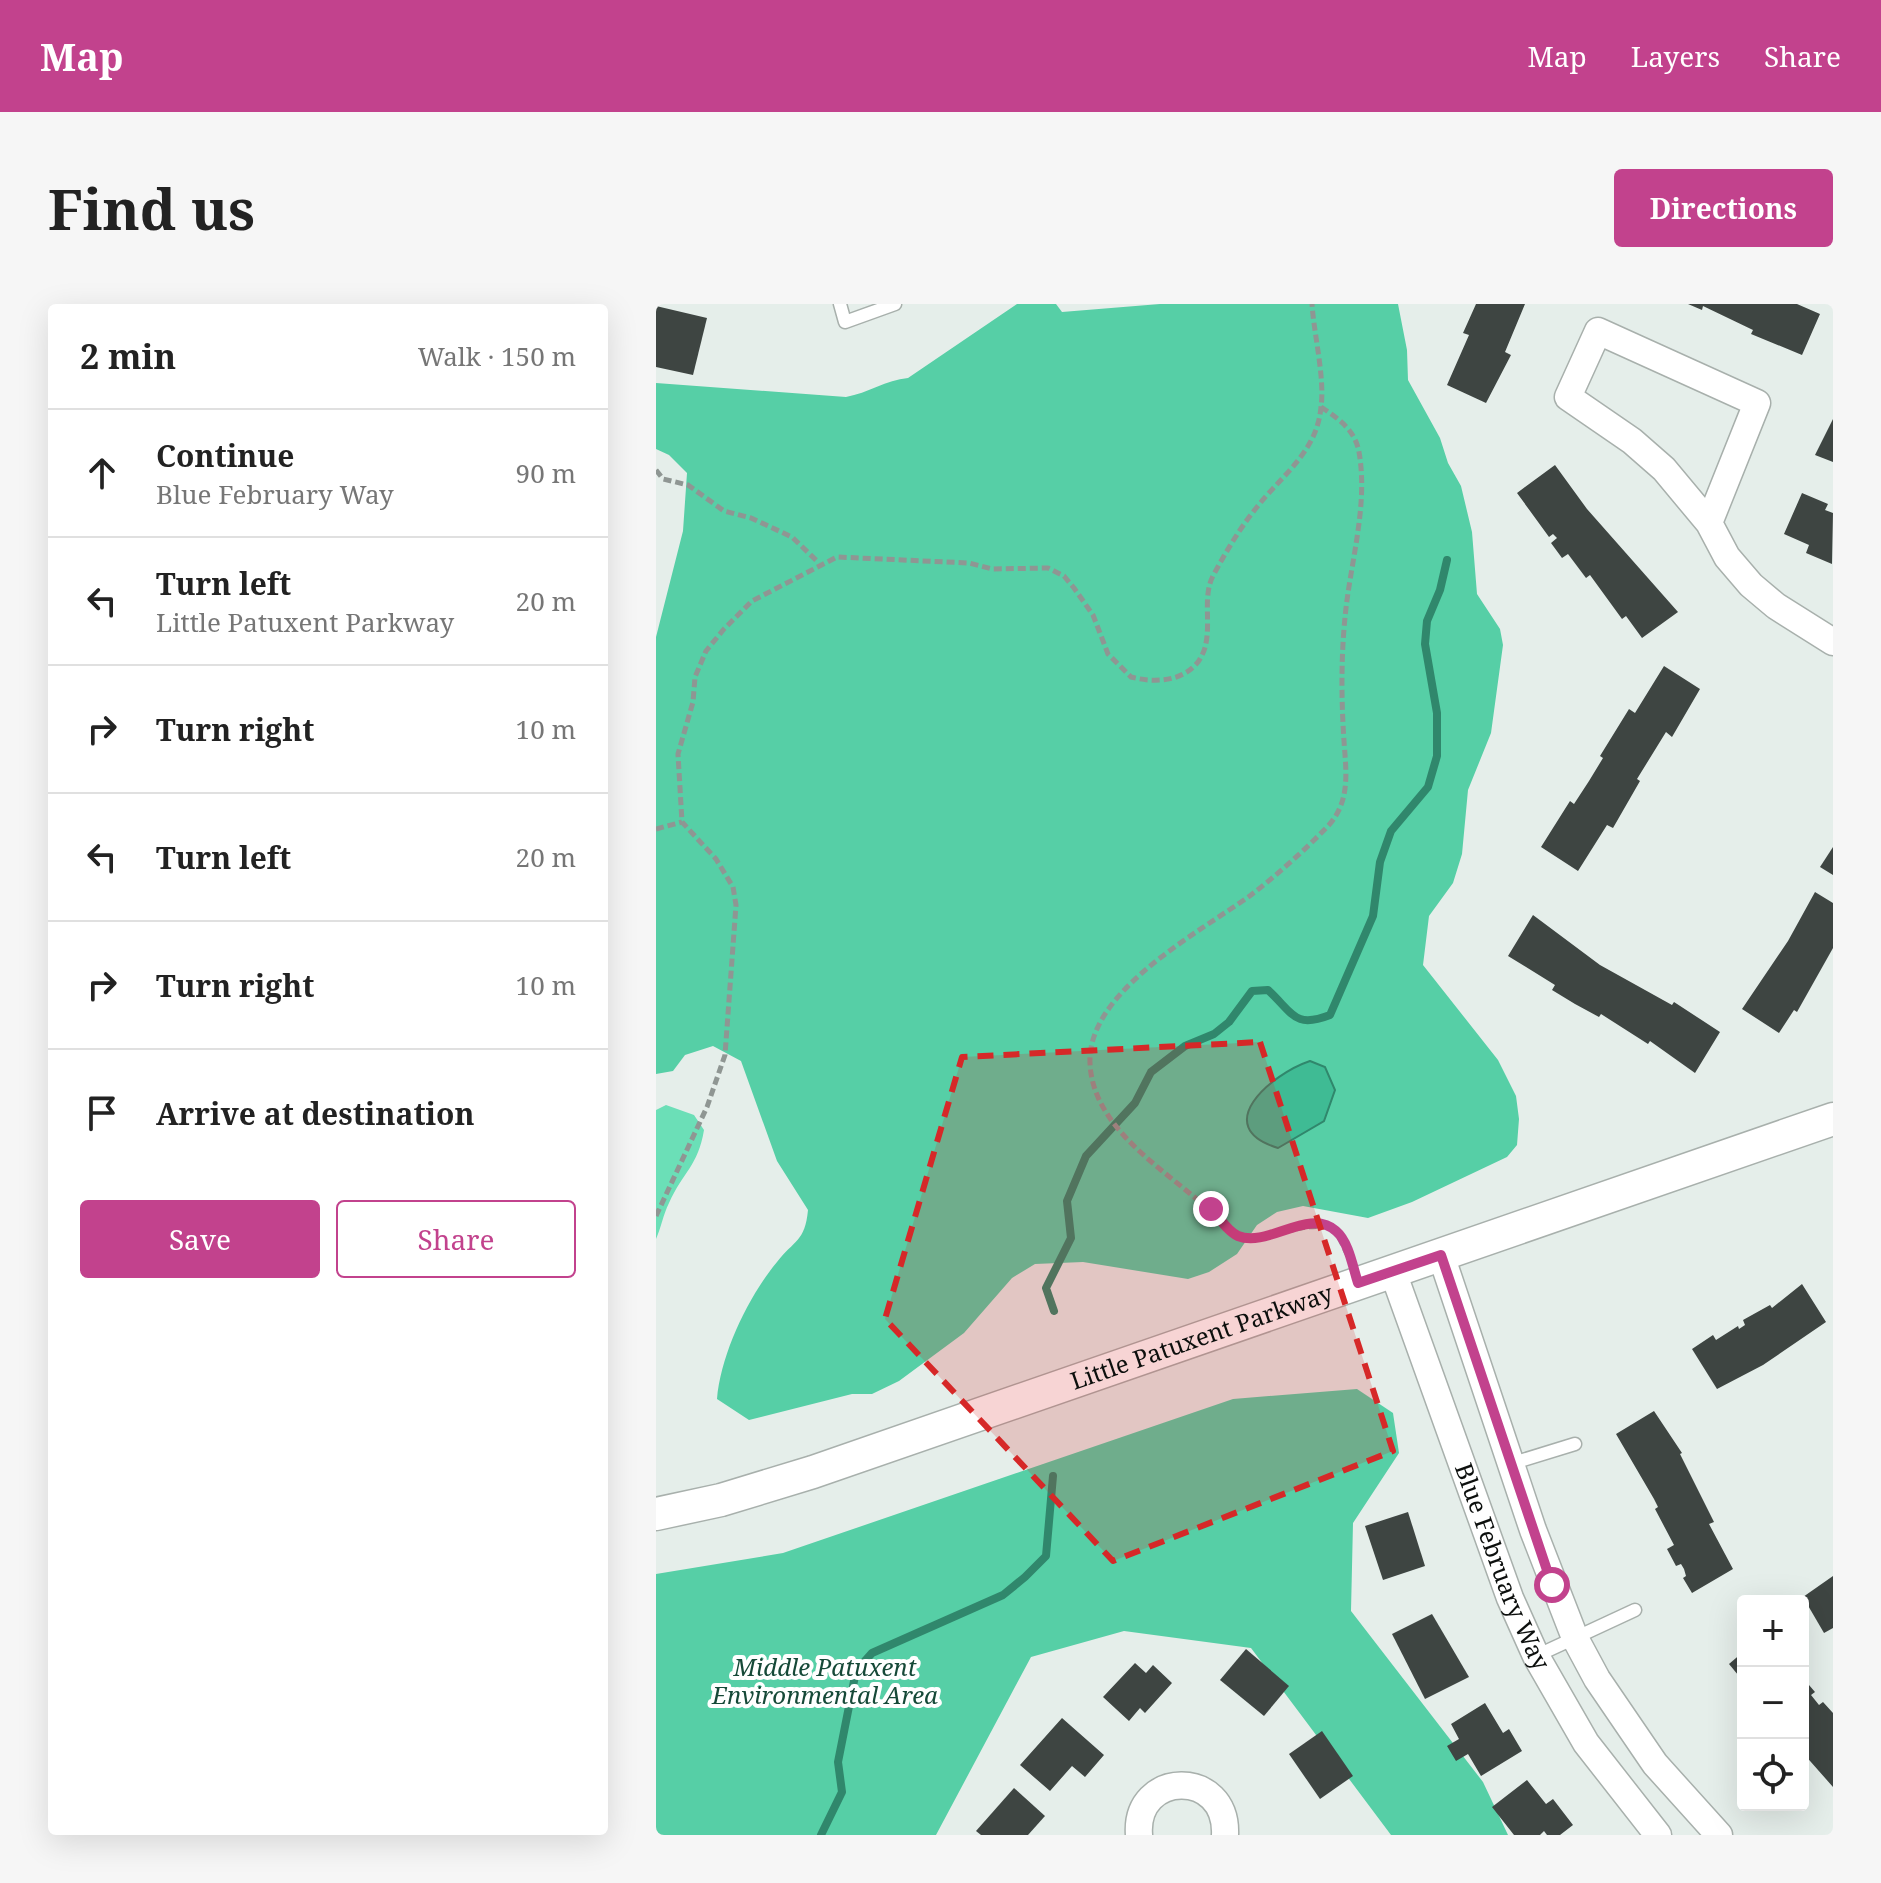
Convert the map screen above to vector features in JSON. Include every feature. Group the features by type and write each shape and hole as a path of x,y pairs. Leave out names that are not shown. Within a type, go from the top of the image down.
{"street":[{"path":"1709,523 1757,403 1598,331 1568,397 1653,459 1709,523 1727,557 1751,585 1776,606 1833,642"},
{"name":"Little Patuxent Parkway","path":"656,1514 813,1472 1833,1119"},
{"name":"Blue February Way","path":"1441,1255 1552,1585 1575,1638 1597,1679 1655,1764 1719,1835"},
{"name":"Blue February Way","path":"1393,1272 1506,1585 1536,1656 1557,1699 1586,1743 1658,1835"},
{"path":"1137,1834 1139,1817 1148,1801 1160,1790 1174,1785 1191,1785 1217,1802 1225,1824 1225,1835"}],"lane":[{"path":"840,304 845,322 895,304"},
{"path":"1510,1464 1575,1444"},
{"path":"1536,1656 1635,1610"}],"path":[{"path":"656,1216 719,1078 725,1055 736,926 734,896 726,874 682,822 680,738 691,710 695,677 706,651 752,601 819,563 837,557 860,557 935,564 969,563 992,569 1048,568 1064,576 1074,588 1093,615 1108,654 1131,677 1166,681 1196,664 1205,651 1211,578 1237,532 1300,462 1321,407 1312,304"},
{"path":"1321,407 1352,432 1362,476 1343,653 1343,731 1348,763 1342,803 1330,824 1255,892 1136,979 1109,1007 1098,1026 1090,1064 1102,1101 1124,1139 1211,1209 1234,1235 1268,1237 1311,1225 1335,1229 1343,1240 1358,1283"},
{"path":"656,470 663,479 688,485 724,511 792,537 819,563"},
{"path":"656,829 682,822"}],"highlighted area":[{"path":"1260,1042 1393,1451 1113,1561 885,1319 962,1057"}],"shaded area":[{"path":"1310,1061 1325,1067 1335,1090 1324,1121 1278,1148 1258,1139 1248,1127 1248,1115 1254,1102 1279,1077"},
{"path":"666,1105 694,1115 704,1130 698,1152 674,1192 656,1239 656,1110"}],"green space":[{"path":"1017,304 1056,304 1062,312 1160,304 1398,304 1407,350 1408,380 1440,438 1448,463 1461,486 1472,532 1477,594 1500,629 1503,645 1491,733 1468,790 1462,854 1453,883 1429,916 1423,965 1498,1060 1516,1096 1519,1119 1517,1145 1507,1157 1412,1202 1368,1218 1303,1206 1277,1212 1257,1225 1237,1254 1209,1272 1188,1279 1083,1262 1035,1264 1012,1278 964,1333 899,1381 872,1394 852,1394 749,1420 717,1399 724,1364 746,1309 766,1276 798,1240 807,1221 808,1210 777,1161 741,1061 713,1046 685,1055 673,1071 656,1074 656,637 683,531 687,473 669,455 656,449 656,383 846,397 908,378"},
{"name":"Middle Patuxent Environmental Area","path":"1357,1389 1393,1413 1399,1453 1353,1523 1351,1611 1483,1782 1508,1835 1391,1835 1251,1648 1124,1631 1031,1657 936,1835 656,1835 656,1574 783,1553 1233,1399"}],"building":[{"path":"1476,304 1525,304 1505,352 1511,355 1486,403 1447,385 1469,335 1463,333"},
{"path":"1688,304 1797,304 1820,314 1802,355 1751,334 1753,330 1703,306 1702,310"},
{"path":"656,306 707,318 693,375 656,367"},
{"path":"1833,419 1833,462 1815,455"},
{"path":"1555,465 1587,509 1678,612 1642,638 1626,616 1622,619 1590,575 1586,578 1568,554 1562,558 1551,543 1557,538 1553,534 1549,537 1517,493"},
{"path":"1802,493 1828,504 1825,510 1833,513 1832,564 1806,553 1809,545 1784,534"},
{"path":"1664,666 1700,689 1672,737 1666,732 1637,779 1640,781 1613,828 1607,825 1578,871 1541,847 1570,801 1574,804 1589,781 1603,758 1600,756 1629,709 1635,713"},
{"path":"1833,847 1833,875 1820,867"},
{"path":"1815,892 1833,903 1833,948 1797,1012 1794,1010 1779,1033 1742,1009 1788,941"},
{"path":"1533,915 1600,965 1672,1005 1674,1002 1720,1032 1695,1073 1650,1041 1648,1044 1601,1014 1599,1017 1552,990 1555,985 1508,956"},
{"path":"1802,1284 1826,1322 1763,1365 1717,1389 1692,1349 1713,1335 1716,1340 1738,1326 1739,1329 1745,1325 1743,1320 1770,1305 1772,1308"},
{"path":"1654,1411 1682,1453 1714,1522 1709,1524 1733,1569 1692,1593 1683,1578 1686,1576 1684,1569 1681,1564 1676,1566 1667,1549 1674,1545 1655,1509 1658,1507 1616,1434"},
{"path":"1408,1512 1425,1566 1383,1580 1365,1526"},
{"path":"1833,1576 1833,1628 1824,1633 1809,1607 1809,1595 1806,1595"},
{"path":"1432,1614 1469,1677 1425,1699 1392,1634"},
{"path":"1246,1649 1289,1686 1264,1716 1220,1680"},
{"path":"1737,1657 1737,1674 1729,1664"},
{"path":"1135,1663 1146,1673 1153,1665 1172,1683 1145,1713 1140,1708 1129,1721 1103,1697"},
{"path":"1809,1685 1815,1692 1811,1695 1819,1705 1823,1702 1833,1713 1833,1787 1809,1760"},
{"path":"1485,1703 1503,1733 1509,1729 1522,1751 1481,1776 1468,1754 1456,1761 1447,1746 1459,1739 1451,1724"},
{"path":"1062,1718 1104,1755 1085,1777 1072,1766 1050,1791 1020,1765"},
{"path":"1322,1731 1353,1776 1320,1799 1289,1754"},
{"path":"1527,1780 1546,1804 1553,1799 1573,1825 1560,1835 1547,1835 1544,1831 1540,1835 1514,1835 1492,1807"},
{"path":"1014,1788 1045,1816 1028,1835 981,1835 976,1831"}],"waterway":[{"path":"1054,1311 1046,1288 1071,1238 1067,1201 1086,1156 1135,1103 1151,1072 1185,1046 1214,1034 1229,1022 1252,991 1268,990 1289,1012 1301,1019 1330,1015 1373,916 1380,862 1391,831 1428,787 1437,756 1437,713 1425,644 1427,621 1440,590 1447,560"},
{"path":"821,1835 842,1792 838,1762 856,1671 872,1653 1003,1595 1025,1577 1046,1556 1053,1476"}],"route":[{"path":"1211,1209 1234,1235 1242,1238 1268,1237 1303,1225 1319,1224 1335,1229 1343,1240 1358,1283 1441,1255 1552,1585"}]}
